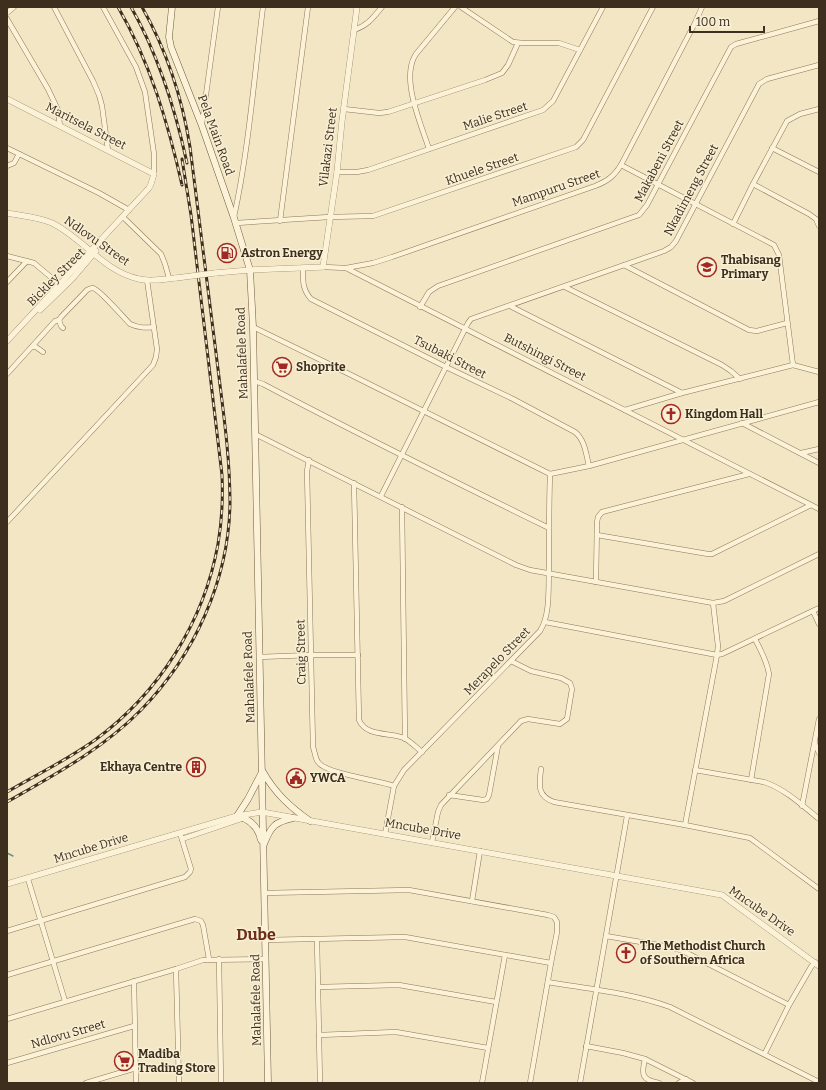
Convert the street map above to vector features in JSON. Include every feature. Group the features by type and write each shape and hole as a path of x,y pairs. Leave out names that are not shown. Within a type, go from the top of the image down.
{"main road":[{"name":"Pela Main Road","path":"172,7 169,37 171,47 202,126 235,220 250,270"},
{"name":"Mahalafele Road","path":"250,270 253,327 268,1083"},
{"path":"262,770 256,785 237,816 244,818 256,827 260,834 263,848"},
{"path":"262,770 271,786 282,799 295,811 310,821"},
{"path":"263,848 268,834 273,827 280,821 293,818"}],"street":[{"path":"7,13 14,7"},
{"path":"54,7 99,95 108,150"},
{"path":"103,7 133,60 144,86 154,154 154,174"},
{"path":"202,126 218,7"},
{"path":"235,220 263,7"},
{"path":"280,221 308,7"},
{"name":"Vilakazi Street","path":"323,267 329,217 337,172 357,7"},
{"path":"354,30 369,23 382,7"},
{"path":"429,149 414,103 409,80 414,57 456,7"},
{"path":"460,7 508,39 518,43 559,43 580,50"},
{"name":"Malie Street","path":"337,172 357,172 368,170 536,113 548,107 553,101 603,7"},
{"name":"Khuele Street","path":"235,220 280,221 329,217 373,216 576,146 583,140 653,7"},
{"name":"Mampuru Street","path":"346,268 373,263 392,257 609,180 621,164 689,35 702,7"},
{"path":"7,19 51,94 58,110 60,126"},
{"name":"Makabeni Street","path":"420,307 429,292 438,286 561,242 634,218 643,211 658,185 731,47 819,21"},
{"path":"344,109 383,113 485,80 502,73 508,65 518,43"},
{"name":"Nkadimeng Street","path":"465,329 471,319 565,287 664,251 671,247 756,88 762,81 819,65"},
{"name":"Maritsela Street","path":"7,99 154,174"},
{"path":"733,224 772,148 788,121 800,114 819,109"},
{"path":"7,148 128,210"},
{"path":"772,148 819,172"},
{"path":"7,166 14,163 19,154"},
{"path":"621,164 658,185 770,242 777,248 793,365"},
{"name":"Bickley Street","path":"22,325 68,283 100,241 149,188 154,174"},
{"path":"753,184 810,214 816,219 819,226"},
{"name":"Ndlovu Street","path":"7,213 40,219 52,223 73,236 122,274 139,279 147,280 176,278 216,273"},
{"path":"122,217 160,254 169,278"},
{"name":"Bickley Street","path":"7,341 59,284 92,252"},
{"path":"7,256 34,263 59,284"},
{"path":"7,282 27,261"},
{"path":"624,265 749,330 757,331 787,323"},
{"name":"Butshingi Street","path":"216,273 323,267 346,268 819,509"},
{"name":"Tsubaki Street","path":"303,268 305,291 311,298 446,367 514,399 575,432 583,442 588,466"},
{"path":"7,522 153,365 157,349 147,280"},
{"path":"565,287 722,365 740,379"},
{"path":"7,374 34,343 55,321 59,320 87,290 94,288 130,324 143,328 154,327"},
{"path":"510,306 682,393"},
{"path":"59,320 63,328"},
{"path":"253,327 550,474 588,466 819,402"},
{"path":"381,496 465,329"},
{"path":"32,347 36,347 43,352"},
{"path":"625,410 682,393 793,365 819,372"},
{"path":"254,381 263,384 401,455 549,528"},
{"path":"742,423 819,463"},
{"path":"255,434 516,565 548,574 713,603 724,601 819,554"},
{"path":"801,454 819,448"},
{"name":"Craig Street","path":"309,460 307,471 313,747 318,762 326,768 394,786"},
{"name":"Merapelo Street","path":"385,834 394,786 404,770 540,631 545,622 547,611 550,474"},
{"path":"596,582 598,517 602,512 749,474"},
{"path":"354,483 359,720 361,725 367,730 406,738 422,752"},
{"path":"597,535 703,554 712,554 811,505"},
{"path":"402,507 406,738"},
{"path":"686,825 718,646 713,603"},
{"path":"545,622 717,654 729,652 819,608"},
{"path":"813,611 819,624"},
{"path":"751,780 769,674 768,666 754,639"},
{"path":"259,657 358,655"},
{"path":"432,842 440,805 524,720 528,719 560,724 564,722 568,715 572,689 570,683 561,678 531,671 510,662"},
{"path":"802,806 819,719"},
{"path":"815,744 819,753"},
{"path":"450,795 483,800 487,798 489,795 498,746"},
{"path":"541,769 540,790 542,796 546,800 750,838 819,889"},
{"path":"695,770 772,785 819,819"},
{"name":"Mncube Drive","path":"7,884 181,836 237,816 262,812 722,895 817,964"},
{"path":"580,1083 627,816"},
{"path":"7,931 185,877 191,869 181,836 244,818"},
{"path":"472,901 480,851"},
{"path":"28,879 65,1002"},
{"path":"264,894 409,890 554,917 558,925 557,932 530,1083"},
{"path":"7,975 195,919 202,921 208,959"},
{"path":"606,936 681,950 789,1005"},
{"path":"265,940 405,937 551,963"},
{"path":"317,940 320,1083"},
{"path":"482,1083 505,955"},
{"path":"7,1019 176,969 198,961 208,959 266,959"},
{"path":"219,959 221,1083"},
{"path":"765,1053 789,1005 811,967 817,964"},
{"path":"176,969 179,1083"},
{"path":"134,981 136,1083"},
{"path":"548,982 648,1000 670,1007 765,1053 819,1082"},
{"path":"318,987 399,985 496,1002"},
{"name":"Ndlovu Street","path":"7,1063 134,1026"},
{"path":"319,1035 396,1032 488,1048"},
{"path":"586,1046 645,1058 693,1083"},
{"path":"645,1058 642,1072 644,1077 647,1080 659,1083"},
{"path":"86,1083 136,1068"},
{"path":"679,1083 686,1079"}],"waterway":[{"path":"7,853 13,856"}],"railway":[{"path":"118,7 140,49 157,93 171,139 182,185"},
{"path":"131,7 158,63 177,122 187,163"},
{"path":"7,802 42,782 111,737 141,710 160,689 177,666 205,615 223,560 228,532 230,484 227,447 187,128 178,92 166,57 142,7"},
{"path":"7,792 62,761 95,740 139,701 175,654 190,628 202,601 211,573 218,544 220,527 222,475 191,215 182,159"}],"place":[{"name":"Astron Energy","path":"227,253"},
{"name":"Thabisang Primary","path":"707,267"},
{"name":"Shoprite","path":"282,367"},
{"name":"Kingdom Hall","path":"671,414"},
{"name":"Ekhaya Centre","path":"196,767"},
{"name":"YWCA","path":"296,778"},
{"name":"The Methodist Church of Southern Africa","path":"626,953"},
{"name":"Madiba Trading Store","path":"124,1061"}],"district":[{"name":"Dube","path":"256,934"}]}
